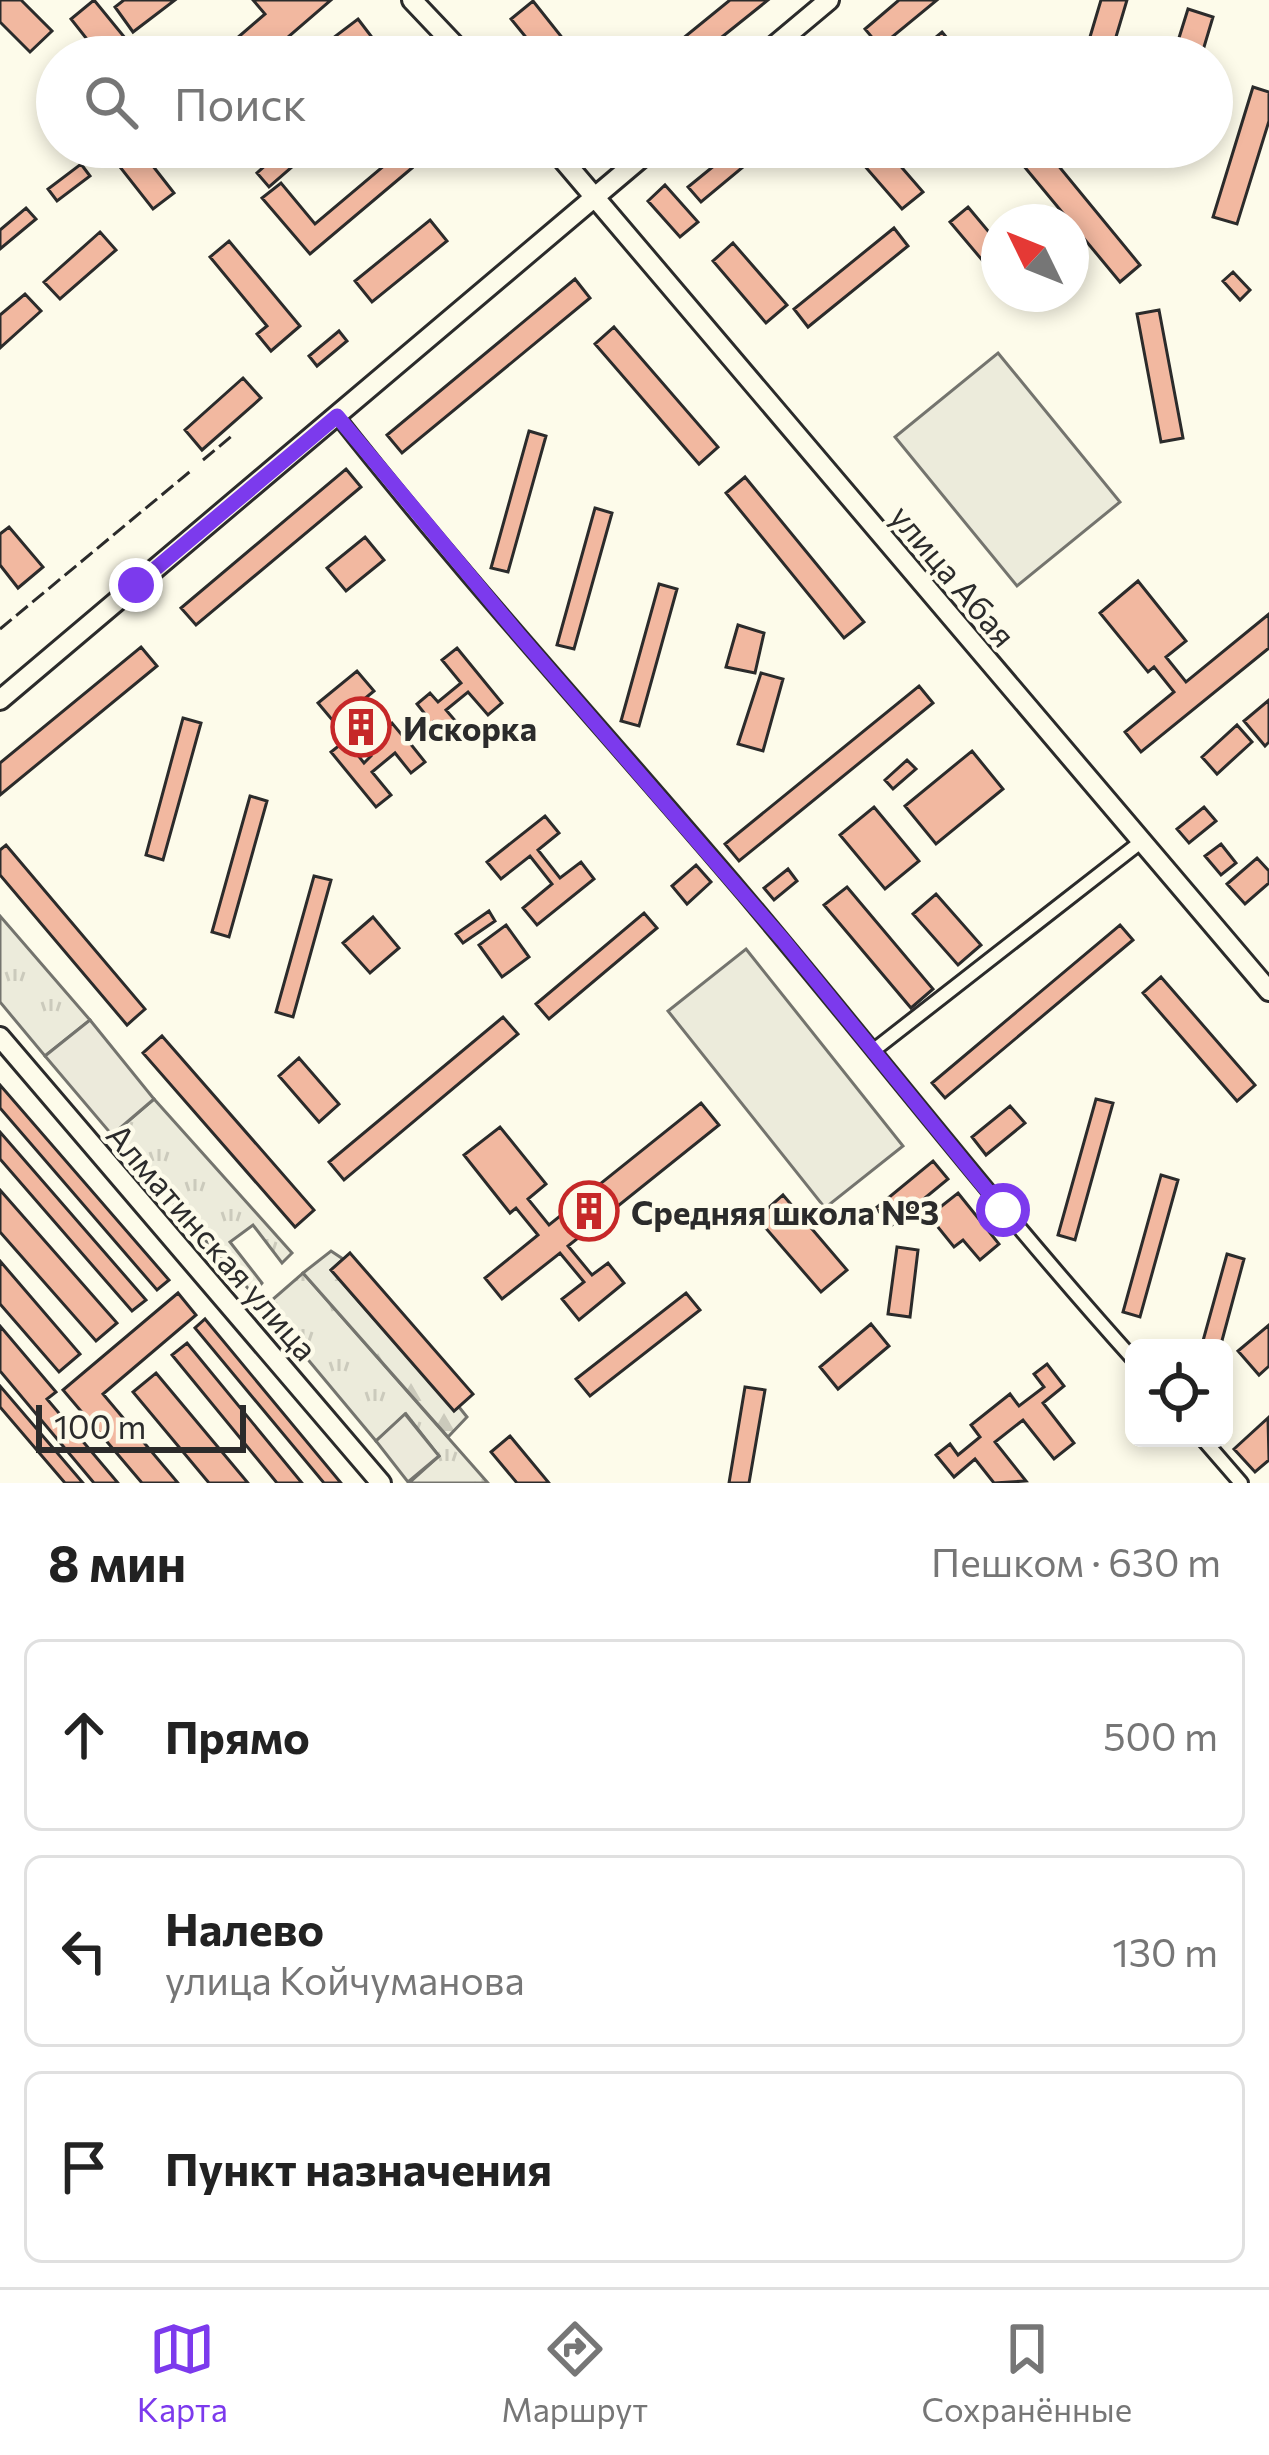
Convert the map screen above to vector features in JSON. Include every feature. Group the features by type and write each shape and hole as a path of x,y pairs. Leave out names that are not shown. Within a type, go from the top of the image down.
{"street":[{"path":"412,0 446,36"},
{"path":"785,36 829,0"},
{"name":"улица Абая","path":"569,168 1269,991"},
{"path":"0,700 628,168"},
{"path":"337,416 1125,1350"},
{"path":"874,1050 1142,841"},
{"name":"Алматинская улица","path":"0,1037 381,1483"},
{"path":"1210,1447 1241,1483"}],"green space":[{"path":"998,353 1120,502 1017,586 895,437"},
{"path":"0,916 90,1020 45,1056 0,1002"},
{"path":"746,949 903,1146 825,1208 668,1011"},
{"path":"154,1099 292,1253 282,1263 253,1225 230,1242 262,1283 253,1294 112,1135"},
{"path":"331,1251 343,1259 331,1270 454,1410 459,1407 467,1417 448,1437 303,1273"},
{"path":"303,1273 488,1483 409,1483 439,1456 406,1414 376,1441 264,1307"}],"shaded area":[{"path":"90,1020 154,1099 112,1135 45,1056"},
{"path":"405,1414 439,1456 408,1482 376,1441"}],"building":[{"path":"0,0 21,0 52,31 36,36 36,46 30,52 0,22"},
{"path":"94,0 123,36 84,36 71,19"},
{"path":"124,0 175,0 133,32 115,7"},
{"path":"253,0 331,0 289,36 239,36 265,14"},
{"path":"730,0 768,0 723,36 686,36"},
{"path":"899,0 937,0 893,36 871,36 865,29"},
{"path":"1101,0 1127,0 1116,36 1090,36"},
{"path":"533,1 561,36 525,36 511,19"},
{"path":"1188,9 1213,17 1207,36 1180,36"},
{"path":"358,19 371,36 336,36"},
{"path":"1253,87 1269,92 1269,121 1237,224 1213,217 1228,168 1233,168 1233,152"},
{"path":"76,168 84,168 90,176 57,201 48,189"},
{"path":"121,168 154,168 174,193 153,209"},
{"path":"263,168 291,168 269,187 257,173"},
{"path":"381,168 412,168 310,254 262,198 281,183 315,224"},
{"path":"711,168 742,168 701,202 688,187"},
{"path":"866,168 902,168 923,192 902,209"},
{"path":"1025,168 1060,168 1140,265 1120,282 1089,245 1089,204 1055,204"},
{"path":"665,185 698,222 680,237 648,201"},
{"path":"968,207 981,223 981,259 950,222"},
{"path":"26,208 36,219 0,249 0,230"},
{"path":"430,220 447,241 372,302 355,281"},
{"path":"894,228 908,246 808,327 794,309"},
{"path":"100,232 116,250 60,299 44,282"},
{"path":"229,241 300,326 271,351 257,334 267,326 210,257"},
{"path":"733,243 787,305 766,323 713,261"},
{"path":"1233,272 1250,290 1240,300 1223,281"},
{"path":"575,279 590,298 402,453 387,435"},
{"path":"25,294 41,311 0,348 0,315"},
{"path":"1159,310 1183,438 1161,442 1137,314"},
{"path":"614,327 718,447 699,464 595,344"},
{"path":"339,331 347,341 317,366 309,356"},
{"path":"243,378 261,398 202,450 185,430"},
{"path":"529,431 546,436 508,572 491,568"},
{"path":"346,469 361,487 196,625 181,608"},
{"path":"745,477 864,622 844,638 726,493"},
{"path":"595,508 612,513 574,649 557,645"},
{"path":"9,527 43,567 18,588 0,565 0,534"},
{"path":"365,537 384,560 346,591 327,568"},
{"path":"1138,581 1186,641 1166,657 1186,682 1269,614 1269,648 1141,752 1125,732 1174,692 1154,667 1148,672 1100,613"},
{"path":"659,584 677,589 639,726 621,721"},
{"path":"738,625 764,633 755,673 726,667"},
{"path":"141,647 157,666 0,795 0,763"},
{"name":"Искоркa","path":"457,648 502,703 488,715 468,692 446,710 464,731 450,743 433,722 409,742 425,762 411,773 395,753 372,772 391,795 376,807 331,752 346,740 364,763 371,756 340,718 334,722 318,703 357,671 374,691 357,705 380,733 392,723 401,734 425,714 417,704 430,693 438,702 461,683 442,660"},
{"path":"761,673 783,679 763,751 738,744"},
{"path":"919,686 933,703 739,861 725,844"},
{"path":"1269,700 1269,742 1265,746 1244,721"},
{"path":"183,718 201,723 163,860 146,855"},
{"path":"1237,725 1252,742 1217,774 1202,757"},
{"path":"972,751 1003,789 936,844 905,806"},
{"path":"907,760 916,769 893,789 885,780"},
{"path":"250,796 267,801 229,937 212,932"},
{"path":"874,807 919,861 885,889 840,835"},
{"path":"1204,807 1216,821 1189,843 1177,829"},
{"path":"545,816 559,833 538,850 560,878 581,862 594,879 537,925 523,908 552,884 530,856 501,879 487,862"},
{"path":"1221,844 1236,863 1221,875 1205,856"},
{"path":"6,845 145,1009 127,1025 0,875 0,850"},
{"path":"1257,858 1269,871 1269,883 1245,904 1227,884"},
{"path":"696,865 711,882 687,904 672,886"},
{"path":"788,869 797,881 774,900 764,888"},
{"path":"314,876 331,880 293,1017 276,1012"},
{"path":"847,887 933,989 911,1008 824,905"},
{"path":"936,894 981,945 958,965 913,914"},
{"path":"489,911 495,921 463,943 456,934"},
{"path":"644,913 657,928 549,1019 536,1004"},
{"path":"373,917 399,948 370,973 343,943"},
{"path":"506,925 529,957 502,977 479,945"},
{"path":"1120,925 1133,940 945,1098 932,1083"},
{"path":"1161,977 1255,1085 1237,1101 1143,993"},
{"path":"503,1017 518,1034 344,1180 329,1162"},
{"path":"162,1036 314,1210 295,1227 143,1053"},
{"path":"299,1058 339,1104 319,1122 279,1076"},
{"path":"0,1085 169,1280 157,1290 0,1108"},
{"path":"1096,1099 1113,1103 1075,1240 1058,1235"},
{"name":"Средняя школа №3","path":"701,1103 719,1125 568,1246 592,1275 608,1263 624,1283 579,1320 562,1299 584,1282 560,1253 502,1299 485,1278 538,1235 516,1208 510,1213 464,1155 500,1127 546,1184 528,1199 549,1225"},
{"path":"1010,1106 1025,1123 986,1155 972,1137"},
{"path":"0,1132 146,1300 132,1311 0,1159"},
{"path":"933,1161 948,1179 891,1226 876,1208"},
{"path":"1161,1175 1178,1180 1140,1317 1123,1312"},
{"path":"0,1190 117,1323 96,1341 0,1232"},
{"path":"958,1193 999,1244 980,1260 963,1240 954,1247 929,1216"},
{"path":"783,1195 847,1270 821,1292 757,1218"},
{"path":"897,1247 918,1250 910,1317 888,1314"},
{"path":"350,1253 473,1394 454,1411 331,1270"},
{"path":"1227,1254 1244,1259 1222,1339 1203,1339"},
{"path":"0,1261 80,1354 59,1372 0,1304"},
{"path":"178,1293 196,1315 103,1394 178,1483 142,1483 63,1390"},
{"path":"686,1293 700,1310 590,1396 576,1379"},
{"path":"205,1319 341,1483 324,1483 195,1328"},
{"path":"871,1324 889,1346 838,1389 820,1367"},
{"path":"1269,1325 1269,1366 1259,1375 1238,1351"},
{"path":"0,1326 56,1392 47,1399 118,1483 94,1483 0,1371"},
{"path":"187,1343 302,1483 277,1483 172,1355"},
{"path":"1047,1364 1064,1386 1043,1403 1074,1443 1054,1459 1023,1420 995,1442 1026,1481 994,1483 975,1459 954,1477 936,1455 950,1444 958,1455 980,1437 971,1425 1010,1394 1019,1406 1044,1387 1034,1374"},
{"path":"156,1373 248,1483 209,1483 133,1392"},
{"path":"0,1386 83,1483 65,1483 0,1407"},
{"path":"745,1387 765,1390 749,1483 729,1483"},
{"path":"1268,1418 1269,1460 1255,1472 1234,1449"},
{"path":"510,1436 549,1483 517,1483 491,1452"}],"fence":[{"path":"203,460 233,435"},
{"path":"0,629 193,469"}],"place":[{"name":"Искоркa","path":"361,727"},
{"name":"Средняя школа №3","path":"589,1211"}],"route":[{"path":"136,585 337,416 783,940 1003,1210"}]}
